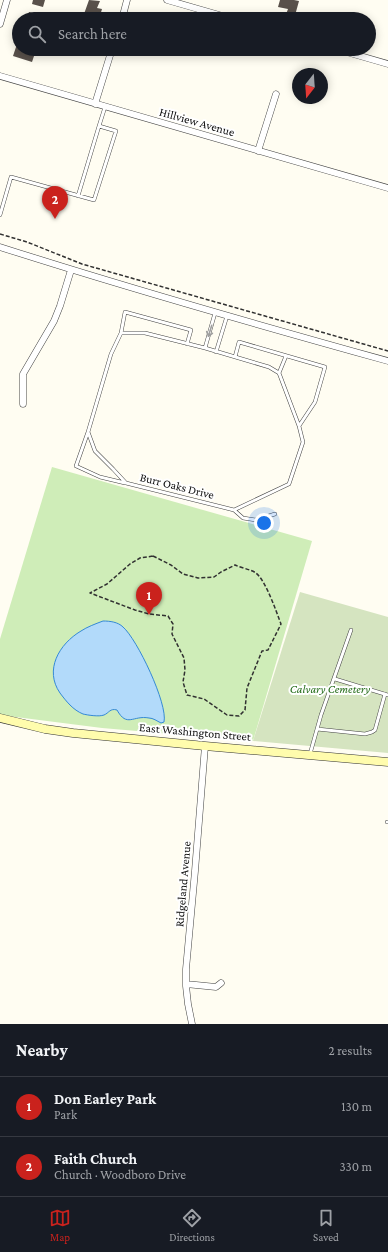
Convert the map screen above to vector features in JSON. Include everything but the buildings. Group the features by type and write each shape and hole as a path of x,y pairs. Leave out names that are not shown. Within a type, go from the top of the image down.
{"main road":[{"name":"East Washington Street","path":"0,718 73,733 388,762"}],"street":[{"path":"0,24 8,0"},
{"path":"124,12 128,0"},
{"path":"167,0 209,12"},
{"path":"95,104 110,56"},
{"path":"360,56 388,64"},
{"name":"Hillview Avenue","path":"0,76 388,188"},
{"path":"258,151 276,94"},
{"path":"0,247 71,270 216,313 388,361"},
{"path":"23,404 23,374 54,321 71,270"},
{"name":"Ridgeland Avenue","path":"192,1024 188,1004 186,969 205,746"},
{"path":"186,984 216,987 221,983"}],"lane":[{"path":"78,196 105,107"},
{"path":"0,215 11,178 94,200 116,131 99,126"},
{"path":"126,483 100,477 76,466 88,432 111,354 121,334 125,312 191,330 188,344"},
{"path":"205,348 216,313"},
{"path":"216,352 227,316"},
{"path":"121,334 146,333 205,348 269,367 279,373 299,426 302,442 288,484 234,510"},
{"path":"235,357 239,342 325,367 315,402 299,426"},
{"path":"279,373 286,356"},
{"name":"Burr Oaks Drive","path":"88,432 95,451 126,483 234,510 243,518 256,520 275,514"},
{"path":"310,754 317,729 351,630"},
{"path":"317,729 365,734 372,732 376,727 387,694 335,679"}],"path":[{"path":"0,234 28,242 82,264 388,351"},
{"path":"152,556 171,565 183,574 198,578 214,577 235,565 256,573 261,579 272,600 281,624 268,650 262,651 246,688 245,710 239,716 227,715 204,699 187,696 183,682 185,670 184,658 172,634 173,624 168,616 149,614 134,610 90,593 107,584 130,564 140,558 152,556"}],"green space":[{"path":"52,467 312,541 253,741 102,728 0,715 0,639"},
{"name":"Calvary Cemetery","path":"300,592 388,617 388,753 253,741"}],"water":[{"path":"103,621 114,622 121,625 136,644 156,687 164,713 164,722 161,723 152,718 127,720 117,710 111,710 102,716 83,714 73,708 60,693 55,684 53,675 56,658 60,650 73,636 88,627"}],"place":[{"name":"Faith Church","path":"55,219"},
{"name":"Don Earley Park","path":"149,615"}]}
